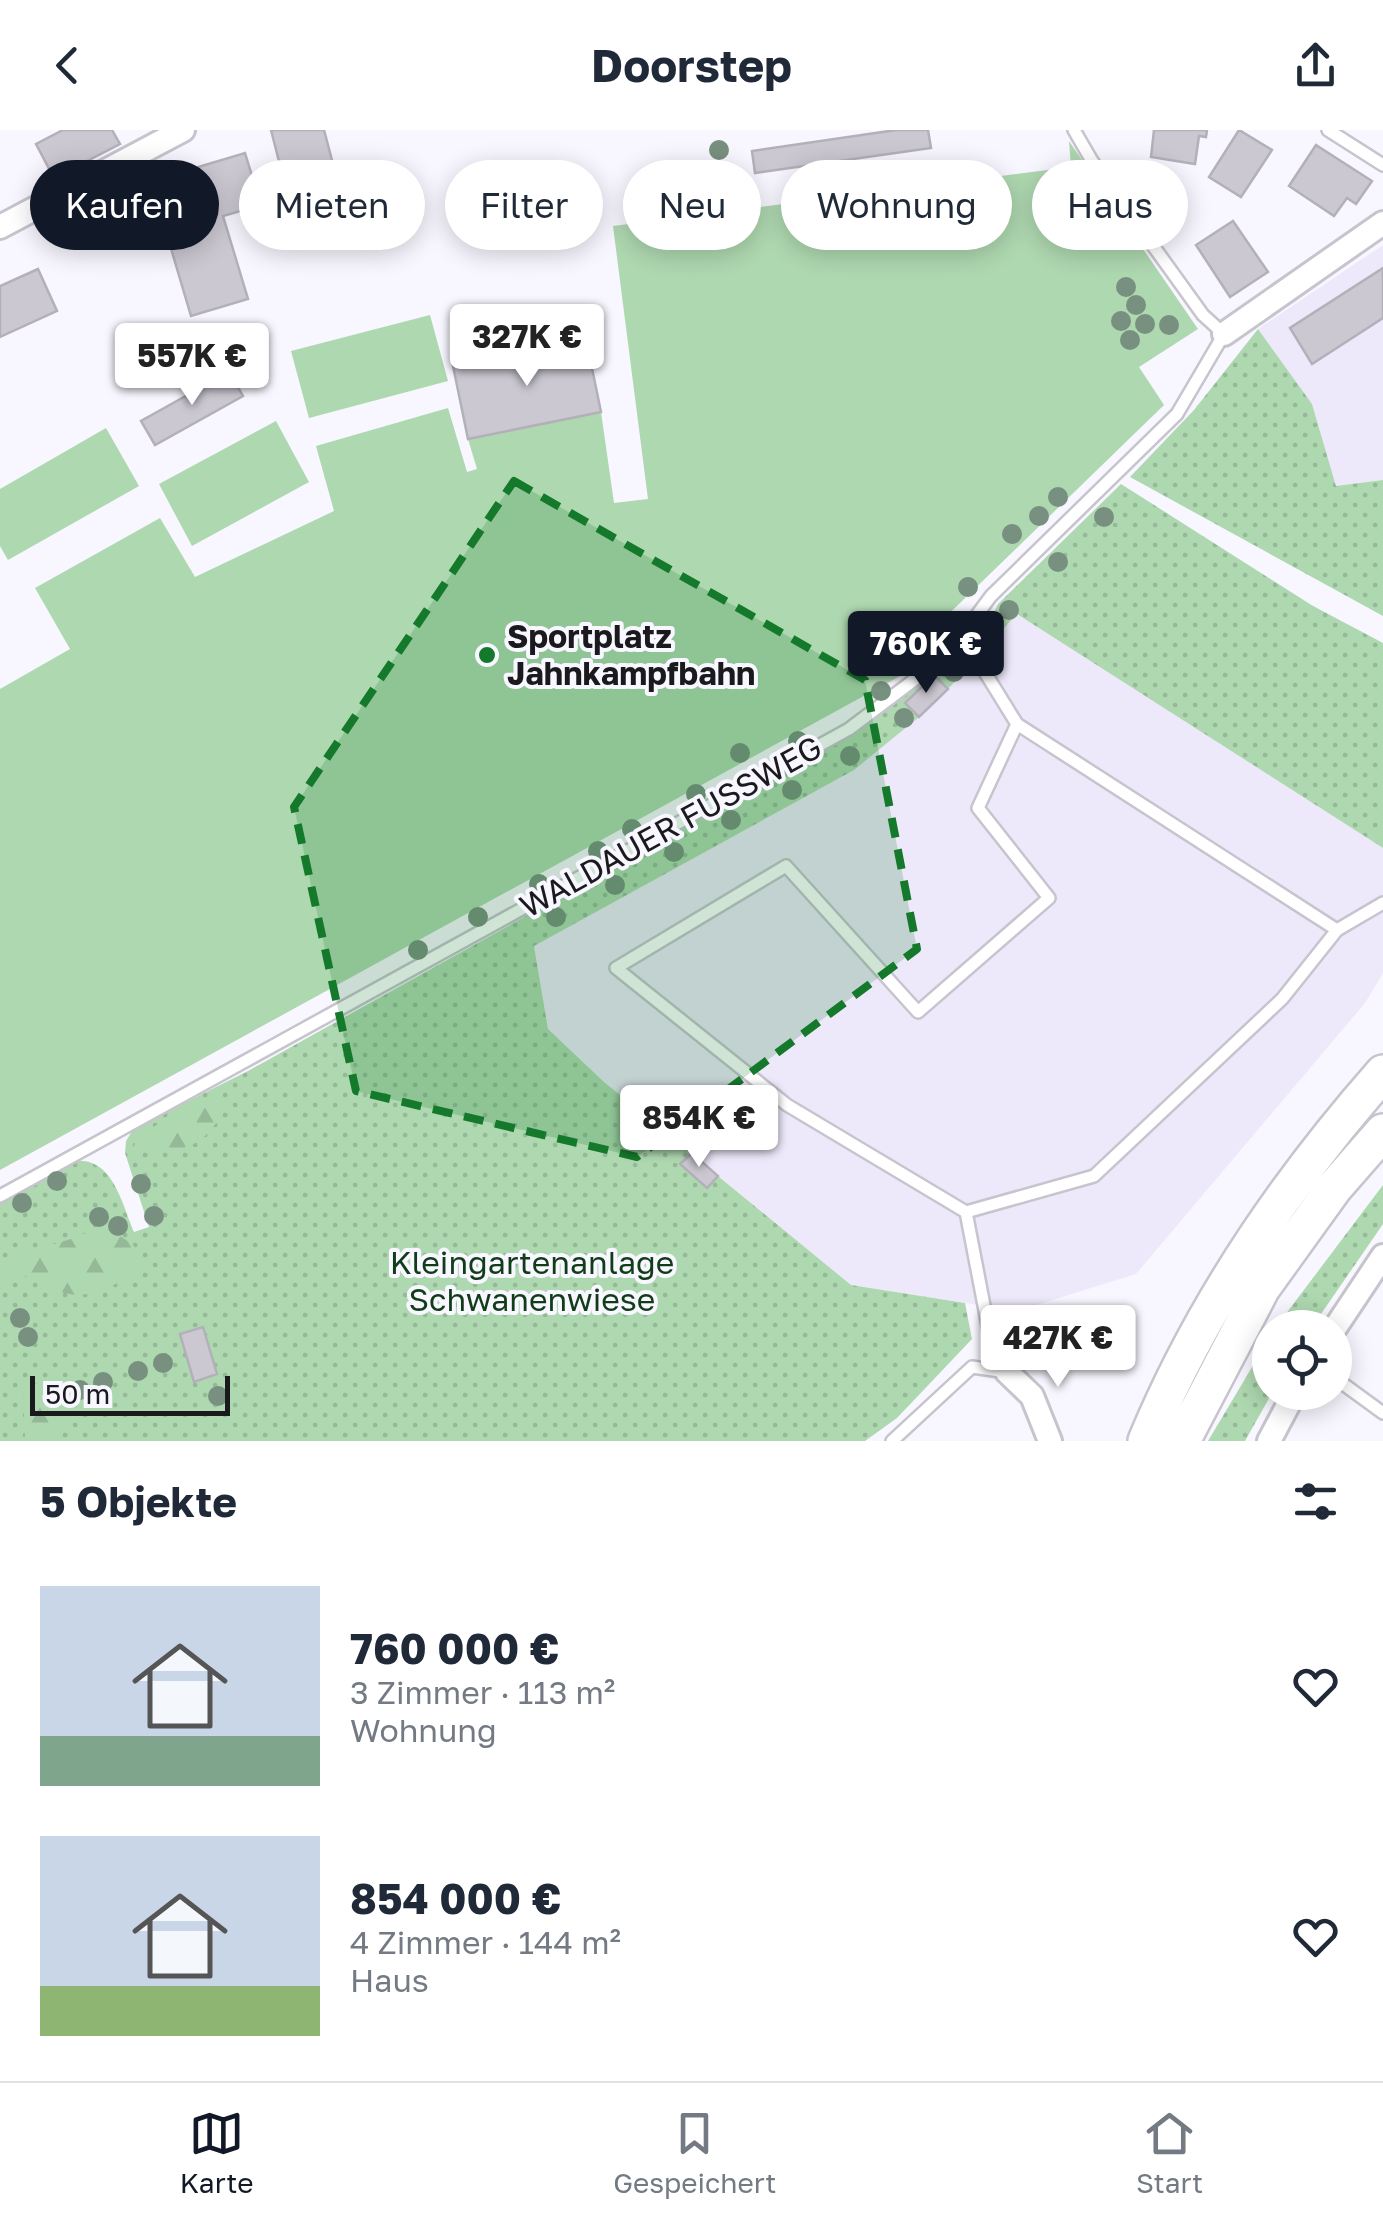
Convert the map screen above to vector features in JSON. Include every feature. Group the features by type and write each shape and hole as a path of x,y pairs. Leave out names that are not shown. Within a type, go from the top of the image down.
{"main road":[{"path":"1146,1441 1169,1386 1234,1271 1306,1166 1383,1072"},
{"path":"1182,1441 1262,1288 1324,1201 1383,1132"}],"street":[{"path":"0,227 184,130"},
{"name":"WALDAUER FUSSWEG","path":"1224,334 1383,223"},
{"path":"1347,1310 1383,1256"},
{"path":"1007,1372 1032,1396 1050,1441"},
{"path":"1269,1441 1285,1410"}],"lane":[{"path":"1074,130 1203,315 1224,334"},
{"path":"1328,130 1383,165"},
{"name":"WALDAUER FUSSWEG","path":"0,1196 849,729 914,680 962,636 991,596 1177,414 1224,334"},
{"path":"962,636 1017,724 1336,930"},
{"path":"1017,724 978,808 1049,898 918,1012 786,866 616,968 787,1104 966,1212 1094,1176 1282,999 1336,930 1383,903"},
{"path":"966,1212 992,1347 1007,1372"},
{"path":"892,1441 972,1367 1007,1372"},
{"path":"1352,1390 1383,1413"}],"highlighted area":[{"path":"514,481 865,680 917,949 637,1157 356,1091 294,807"}],"shaded area":[{"path":"1383,245 1383,480 1336,486 1312,404 1258,329"},
{"path":"1017,613 1383,848 1383,973 1365,1003 1136,1274 1017,1311 851,1285 604,1082 548,1029 534,945 854,770 948,689"}],"green space":[{"name":"Sportplatz Jahnkampfbahn","path":"1069,141 1082,160 1070,160"},
{"name":"Sportplatz Jahnkampfbahn","path":"1032,172 1032,250 1144,250 1198,329 1139,367 1164,405 927,635 902,675 0,1170 0,689 70,649 35,588 160,518 195,577 334,511 316,446 448,408 467,472 477,469 468,439 601,412 614,503 648,499 613,226 623,225 623,250 761,250 761,207 781,204 781,250 1012,250 1012,175"},
{"path":"430,315 448,381 309,418 291,351"},
{"path":"1258,329 1312,404 1336,486 1383,480 1383,616 1130,477 1194,410"},
{"path":"276,421 309,482 192,546 159,484"},
{"path":"106,428 139,486 8,560 0,546 0,489"},
{"path":"1121,484 1313,606 1383,643 1383,848 1017,614 991,642 992,617 998,604"},
{"name":"Kleingartenanlage Schwanenwiese","path":"946,658 961,675 948,689 933,675 905,703 919,717 854,770 534,946 548,1029 604,1082 692,1153 681,1164 707,1188 718,1176 851,1285 965,1303 972,1339 897,1418 865,1441 0,1441 0,1204 76,1161 89,1162 99,1167 114,1185 134,1232 149,1227 125,1153 126,1141 134,1128 248,1071 842,740"},
{"path":"197,1099 215,1100 223,1111 203,1138 182,1148 133,1151 137,1134 168,1120"},
{"path":"1383,1185 1383,1224 1324,1310 1289,1310"},
{"path":"91,1229 112,1233 131,1244 141,1254 137,1271 108,1288 83,1295 57,1291 28,1276 0,1283 0,1260 81,1236"},
{"path":"1252,1367 1252,1410 1262,1410 1245,1441 1208,1441"},
{"path":"29,1383 43,1384 48,1397 70,1404 73,1409 67,1424 56,1434 25,1438 23,1394"}],"building":[{"path":"63,130 112,130 120,144 89,160 44,160 36,144"},
{"path":"271,130 324,130 332,160 279,160"},
{"path":"896,130 928,130 931,148 847,160 781,160 781,169 761,172 761,160 753,160 752,151"},
{"path":"1154,130 1207,130 1206,137 1199,136 1195,164 1151,157"},
{"path":"1239,130 1272,150 1241,197 1209,177"},
{"path":"1316,145 1372,181 1356,204 1347,198 1334,216 1289,186"},
{"path":"245,153 247,160 239,160 239,211 223,216 248,299 191,316 171,250 219,250 219,161"},
{"path":"1233,221 1268,272 1230,297 1196,245"},
{"path":"1383,268 1383,318 1312,364 1290,328"},
{"path":"38,269 57,311 0,337 0,286"},
{"path":"586,339 601,412 468,439 453,366"},
{"path":"229,372 243,396 155,445 141,421"},
{"path":"934,675 948,689 919,717 905,703"},
{"path":"692,1153 718,1176 707,1188 680,1164"},
{"path":"203,1327 217,1374 194,1382 180,1334"}],"place":[{"name":"Sportplatz Jahnkampfbahn","path":"487,655"}]}
